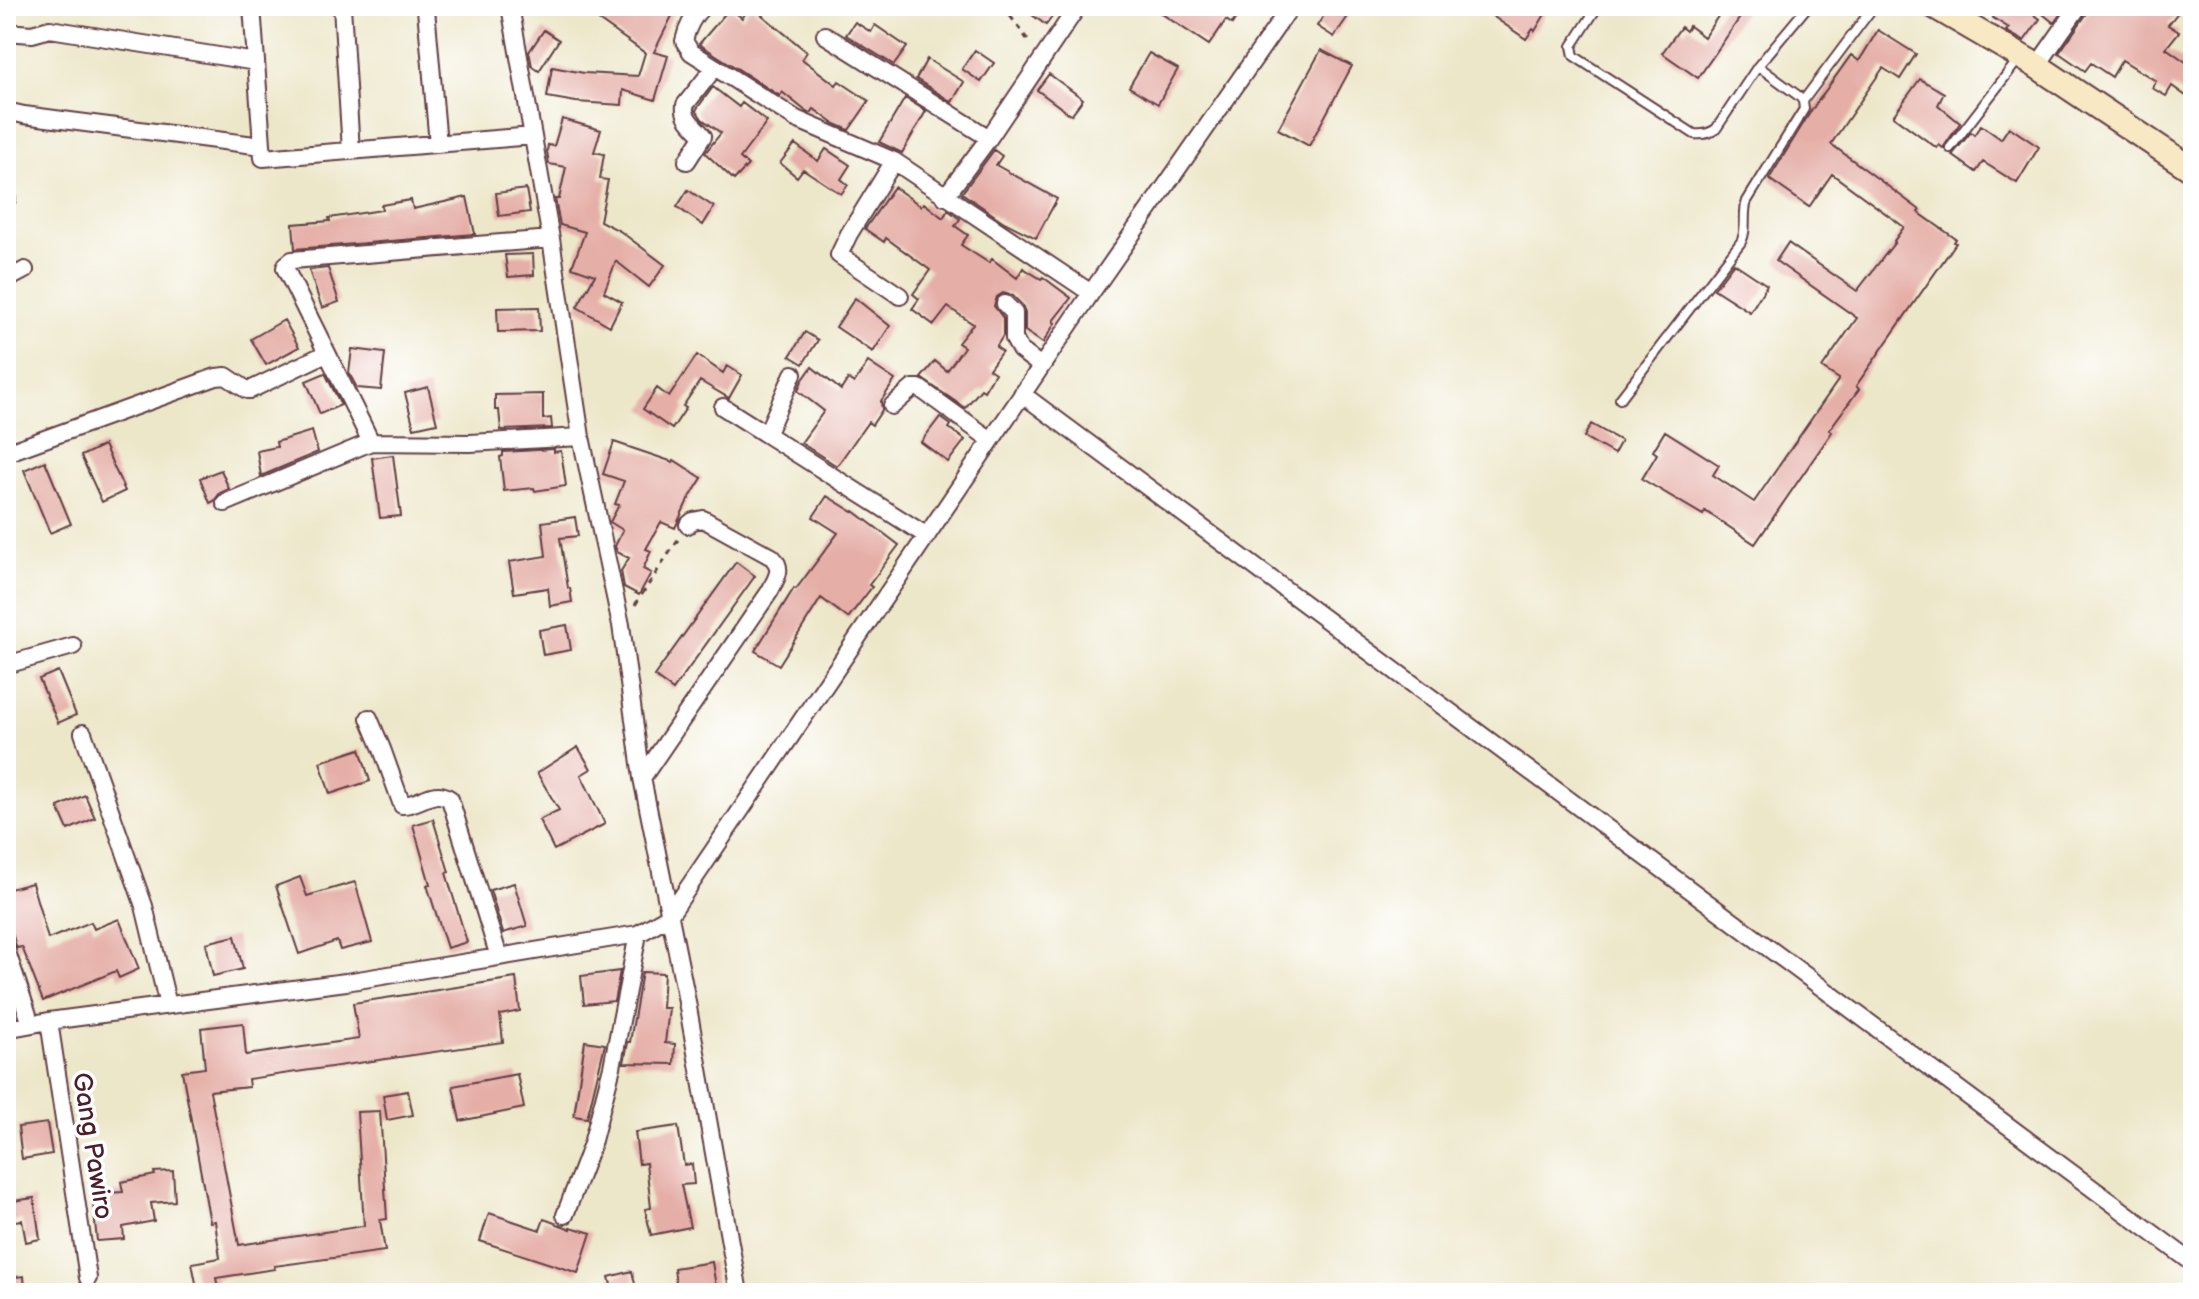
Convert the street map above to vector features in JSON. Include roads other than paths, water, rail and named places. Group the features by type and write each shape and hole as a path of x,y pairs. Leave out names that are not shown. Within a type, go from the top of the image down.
{"main road":[{"path":"1934,6 2029,61 2193,170"}],"street":[{"path":"252,6 263,158 533,136"},
{"path":"342,6 351,151"},
{"path":"510,6 551,239 581,437 621,625 642,778 688,1005 739,1293"},
{"path":"703,6 689,24 684,41 691,52 796,119 894,161 1091,293"},
{"path":"945,197 1078,6"},
{"path":"6,1029 346,982 638,934 669,916 1041,366 1291,6"},
{"path":"2029,61 2079,6"},
{"path":"426,9 438,144"},
{"path":"6,32 32,34 50,29 256,62"},
{"path":"825,35 989,138"},
{"path":"687,161 703,136 689,122 684,112 685,105 715,67"},
{"path":"6,111 262,146"},
{"path":"894,161 839,255 900,296"},
{"path":"371,442 285,268 287,263 292,260 551,239"},
{"path":"6,280 25,270"},
{"path":"1005,304 1014,313 1014,339 1020,350 1041,366"},
{"path":"6,453 216,377 226,376 250,390 327,353"},
{"path":"767,433 793,374"},
{"path":"892,406 913,388 919,388 991,440"},
{"path":"1022,394 2193,1263"},
{"path":"723,407 927,536"},
{"path":"225,503 371,442 470,443 581,437"},
{"path":"642,778 770,591 779,571 778,563 772,557 703,519 688,525"},
{"path":"6,665 73,646"},
{"path":"369,718 402,805 408,806 439,793 450,799 499,957"},
{"path":"83,733 144,906 168,1005"},
{"path":"565,1215 592,1144 612,1067 638,934"},
{"path":"6,949 31,1024"},
{"name":"Gang Pawiro","path":"49,1021 88,1278"}],"lane":[{"path":"1598,6 1572,46 1574,56 1694,134 1710,133 1716,129 1758,66 1808,6"},
{"path":"1620,399 1741,242 1747,201 1804,109 1803,101 1874,6"},
{"path":"1950,148 2029,61"},
{"path":"1758,66 1803,101"}]}
